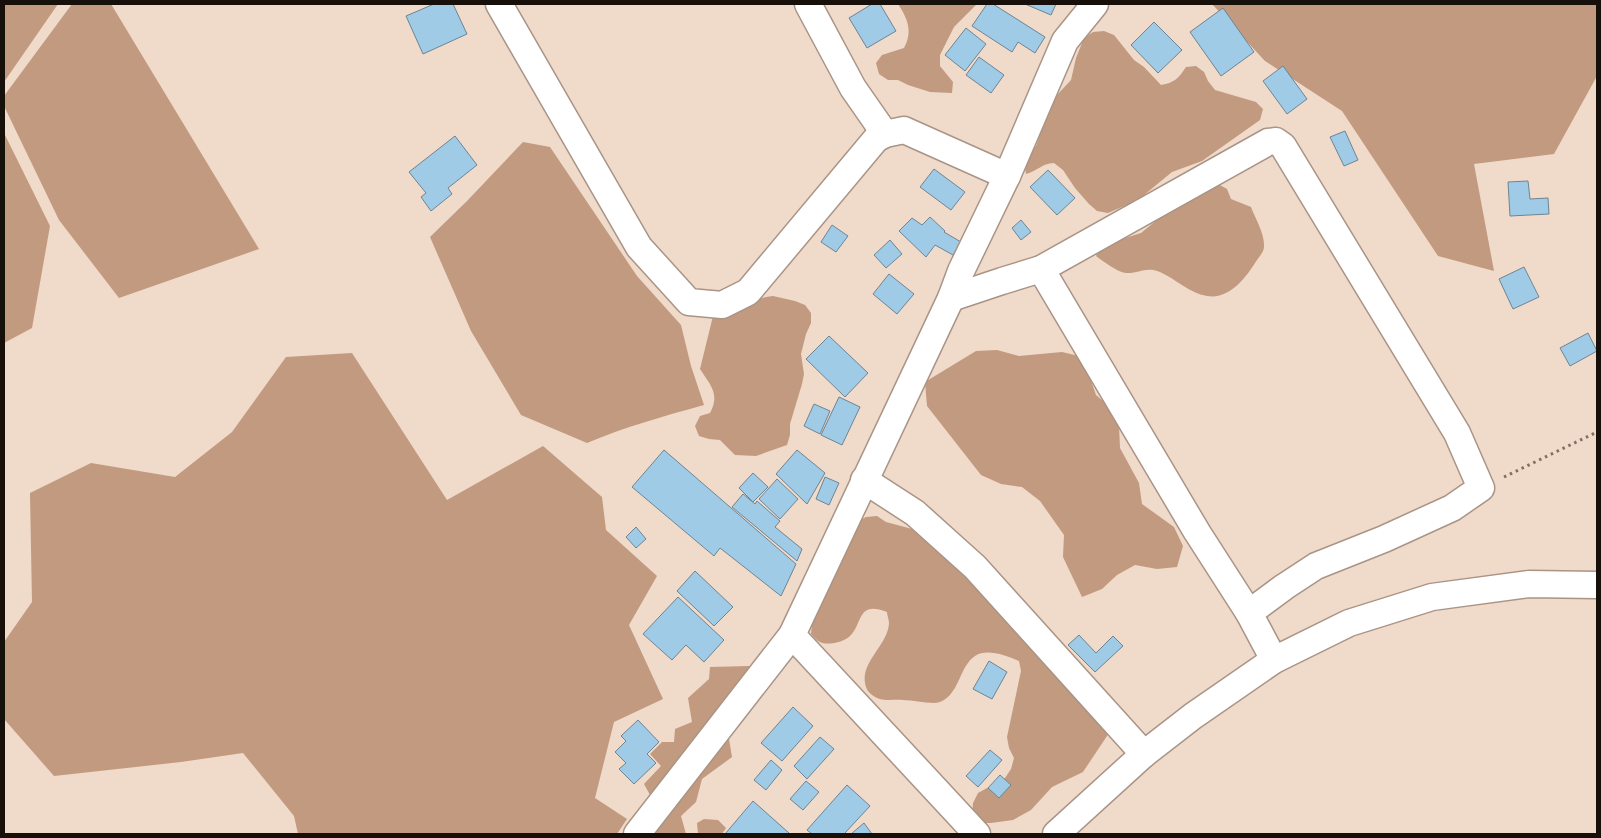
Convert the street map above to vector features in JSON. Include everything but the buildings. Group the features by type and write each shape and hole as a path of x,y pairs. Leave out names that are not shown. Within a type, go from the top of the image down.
{"street":[{"path":"499,4 639,247 690,302 722,305 748,292 876,139 885,134 904,130 1007,176"},
{"path":"808,4 853,88 885,134"},
{"path":"637,834 792,635 951,298 961,271 1007,176 1065,41 1095,4"},
{"path":"951,298 1041,269 1268,142 1276,141 1283,146 1457,433 1481,488 1452,508 1384,539 1316,566 1249,613"},
{"path":"1041,269 1197,532 1249,613 1274,660"},
{"path":"864,480 915,513 975,567 1144,754"},
{"path":"1056,834 1144,754 1193,716 1274,660 1349,623 1432,597 1529,584 1597,585"},
{"path":"792,635 976,834"}],"path":[{"path":"1481,488 1597,432"}],"shaded area":[{"path":"4,4 58,4 4,82"},
{"path":"72,4 111,4 259,249 119,298 59,220 4,106 4,96"},
{"path":"898,4 977,4 954,27 940,55 940,66 953,82 952,93 930,92 898,80 888,80 879,74 876,63 882,55 904,48 907,42 908,26"},
{"path":"1212,4 1597,4 1597,76 1554,154 1474,164 1494,271 1438,256 1342,111 1265,61"},
{"path":"1104,31 1114,35 1134,60 1144,67 1161,85 1176,79 1186,67 1196,66 1204,72 1215,90 1256,102 1263,109 1260,120 1202,161 1172,172 1138,200 1108,213 1097,211 1089,204 1063,170 1054,163 1026,174 1024,163 1029,153 1036,146 1047,115 1057,95 1071,80 1076,58 1084,38 1093,32"},
{"path":"4,133 50,226 32,328 4,343"},
{"path":"523,142 550,147 637,276 681,325 691,366 704,405 630,427 587,443 521,415 471,331 430,237"},
{"path":"1218,184 1227,189 1231,199 1251,207 1264,242 1262,254 1237,286 1230,291 1215,296 1207,296 1188,289 1172,278 1155,270 1126,273 1118,271 1096,256 1100,246 1141,233 1158,219"},
{"path":"773,296 805,305 811,313 811,323 801,354 804,374 790,424 790,435 787,445 756,456 735,455 720,440 699,436 695,426 700,416 710,413 714,400 713,390 700,369 713,316 751,301"},
{"path":"997,350 1019,356 1062,352 1083,357 1096,395 1111,408 1119,426 1120,448 1139,483 1142,504 1174,527 1183,546 1177,567 1157,569 1135,565 1117,575 1102,589 1082,597 1063,557 1064,535 1040,501 1022,487 1001,484 981,475 927,406 925,382 976,351"},
{"path":"352,353 447,500 543,446 602,497 606,530 657,576 629,625 663,699 614,722 595,798 627,819 617,834 298,834 294,816 243,753 54,776 4,719 4,642 32,602 30,493 91,463 175,477 232,432 286,357"},
{"path":"877,516 886,522 916,530 973,577 990,603 1113,727 1083,772 1052,787 1031,810 1013,820 980,823 972,815 973,803 978,793 1005,778 1011,769 1014,758 1009,748 1007,737 1021,671 1019,661 1003,655 980,654 970,660 953,690 944,700 930,703 907,700 883,700 873,696 868,691 865,678 869,662 887,631 889,623 887,612 877,609 866,611 850,636 840,642 823,643 811,634 812,623 857,522 866,517"},
{"path":"762,664 655,804 644,784 661,766 650,754 662,742 674,742 675,729 692,722 688,698 709,679 710,667"},
{"path":"728,733 732,757 702,779 696,802 681,816 686,834 643,834"},
{"path":"704,819 718,820 726,828 722,834 698,834 697,823"}]}
